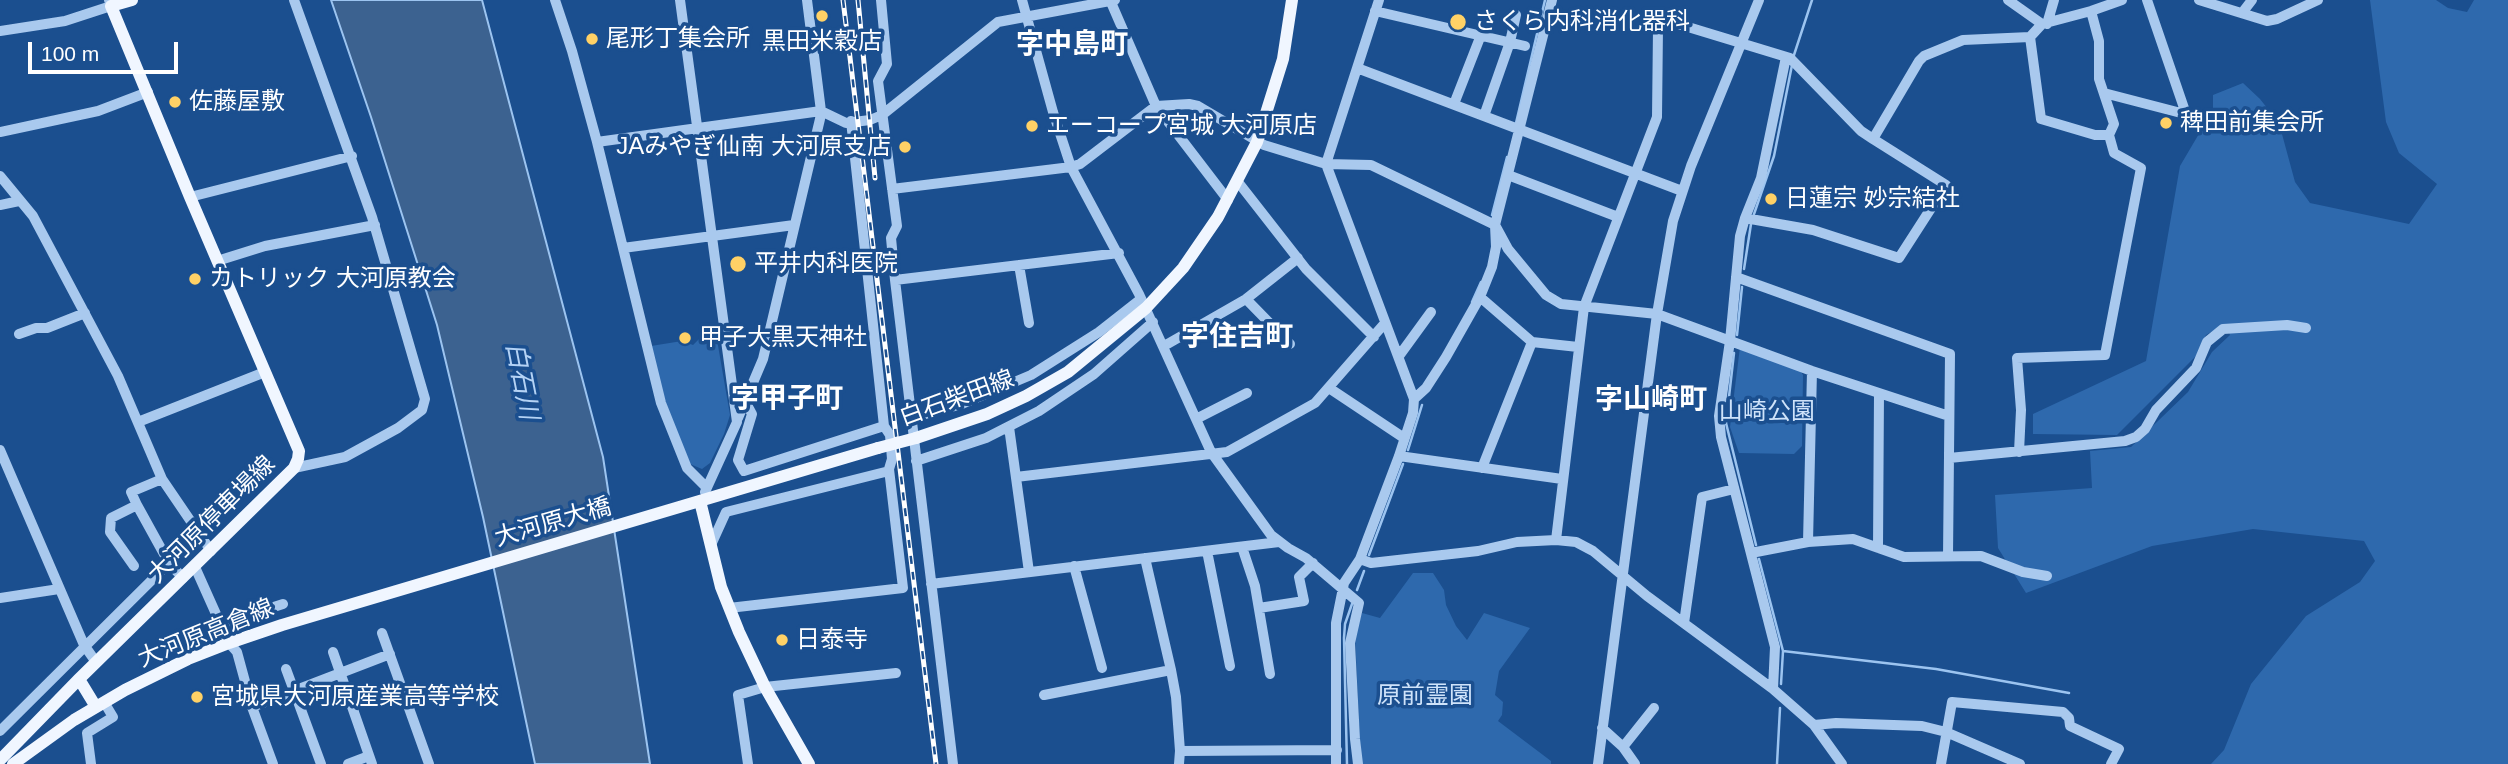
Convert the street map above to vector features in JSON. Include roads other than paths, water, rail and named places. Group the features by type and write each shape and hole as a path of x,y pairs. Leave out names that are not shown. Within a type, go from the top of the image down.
{"main road":[{"path":"110,3 132,0"},
{"name":"白石柴田線","path":"700,501 916,438 987,414 1026,397 1068,372 1182,268 1203,241 1228,200 1267,117 1283,59 1292,0"},
{"name":"大河原停車場線","path":"0,760 294,468 299,451 110,3"},
{"path":"700,501 721,587 729,608 765,687 809,764"},
{"name":"大河原大橋","path":"432,580 700,501"},
{"name":"大河原高倉線","path":"13,764 100,704 188,659 229,643 432,580"},
{"path":"79,679 100,704"}],"street":[{"path":"294,0 375,225 425,399 422,410 398,428 345,457 294,468"},
{"path":"555,0 597,142 661,404 687,468 707,488"},
{"path":"680,0 737,422"},
{"path":"700,501 763,359 821,111 807,0"},
{"path":"881,0 887,64 878,80 897,226 891,238 953,764"},
{"path":"1022,0 1071,167 1119,253 1211,452 1258,518 1279,542 1313,563 1359,603 1350,643 1358,764"},
{"path":"597,142 821,111 846,123 870,120 882,115 998,22 1111,0 1156,106 1228,200"},
{"path":"1336,764 1336,623 1343,588 1360,559 1399,456 1413,413 1414,399 1326,164 1379,0"},
{"path":"1414,399 1426,388 1446,357 1480,297 1492,267 1496,247 1495,225 1552,0"},
{"path":"1598,764 1657,314 1671,232 1682,191 1759,0"},
{"path":"2008,0 2045,24"},
{"path":"2045,24 2054,0"},
{"path":"1873,139 1919,61 1924,57 1964,40 2030,37 2045,24 2122,0"},
{"path":"2104,93 2181,113 2184,108 2147,0"},
{"path":"2199,0 2267,20 2277,19 2318,0"},
{"path":"2242,13 2252,0"},
{"path":"0,31 47,26 110,3"},
{"path":"1375,11 1525,46"},
{"path":"2019,452 2021,410 2017,358 2105,355 2141,168 2114,153 2109,135 2114,124 2099,79 2099,41 2091,11"},
{"path":"1483,116 1510,42 1516,16"},
{"path":"1556,540 1584,307 1657,117 1658,28 1665,20 1791,60 1861,131 1946,185 1899,258 1813,230 1750,218"},
{"path":"1454,104 1480,35"},
{"path":"2030,37 2041,119 2095,135 2109,135"},
{"path":"1773,689 1775,647 1719,426 1740,236 1750,218 1791,60"},
{"path":"1357,68 1682,191"},
{"path":"0,132 98,111 148,92"},
{"path":"892,189 1071,167 1156,106 1189,104 1198,106 1257,142 1326,164 1371,165 1495,225 1508,249 1546,295 1561,304 1657,314 1812,371 1949,416"},
{"path":"729,608 903,588 889,471 892,458 890,435 884,426 851,121"},
{"path":"190,197 352,156"},
{"path":"1508,175 1618,217"},
{"path":"0,176 33,216 118,376 162,479 211,551"},
{"path":"1238,182 1298,258 1374,337"},
{"path":"0,205 19,201"},
{"path":"218,261 265,246 375,225"},
{"path":"623,248 794,225"},
{"path":"895,280 1119,253"},
{"path":"1164,346 1246,299 1298,258"},
{"path":"1019,265 1029,323"},
{"path":"1736,277 1950,354 1948,556"},
{"path":"1480,297 1532,342 1578,347"},
{"path":"1246,299 1290,344"},
{"path":"911,418 962,404 1031,375 1143,303"},
{"path":"1399,356 1431,312"},
{"path":"19,334 36,328 47,328 85,313"},
{"path":"916,461 950,452 1039,411 1094,374 1153,323"},
{"path":"1016,477 1227,452 1315,403 1385,323"},
{"path":"1949,458 2136,437 2145,429 2156,410 2196,368 2207,342 2223,329 2287,325 2306,328"},
{"path":"1482,468 1532,342"},
{"path":"1808,542 1812,371"},
{"path":"138,422 265,372"},
{"path":"1329,388 1404,438"},
{"path":"1196,419 1248,393"},
{"path":"1878,548 1879,393"},
{"path":"745,401 752,414 738,460 744,471 884,426"},
{"path":"1009,427 1029,572"},
{"path":"0,450 59,589 85,646 96,662"},
{"path":"1399,456 1562,479"},
{"path":"711,545 726,512 889,471"},
{"path":"162,479 131,492 169,563 183,578"},
{"path":"1684,623 1702,497 1734,489"},
{"path":"134,566 110,532 111,518 137,505"},
{"path":"1751,553 1808,542 1853,539 1904,557 1981,556 2023,572 2047,576"},
{"path":"931,584 1279,542"},
{"path":"1360,559 1371,563 1478,551 1517,542 1576,542 1773,689 1814,725 1842,764"},
{"path":"1242,547 1255,586 1270,674"},
{"path":"1207,551 1230,666"},
{"path":"1145,558 1176,697 1179,764"},
{"path":"0,731 169,563"},
{"path":"1259,608 1304,601 1299,577 1313,563"},
{"path":"1074,566 1102,667"},
{"path":"195,567 229,643 237,652 252,706 273,764"},
{"path":"0,598 59,589"},
{"path":"221,624 283,604"},
{"path":"383,633 429,764"},
{"path":"332,653 371,760 348,764"},
{"path":"252,706 390,654"},
{"path":"286,669 321,764"},
{"path":"1044,695 1171,670"},
{"path":"748,764 738,695 765,687 896,673"},
{"path":"1941,764 1952,702 2063,712 2070,726 2119,749 2111,764"},
{"path":"91,764 87,733 113,717 100,704"},
{"path":"1623,747 1654,708"},
{"path":"1814,725 1898,724 1946,732 2020,764"},
{"path":"1602,729 1623,747 1635,764"},
{"path":"1180,751 1337,750"},
{"path":"1217,751 1218,764"}],"water":[{"name":"白石川","path":"331,0 482,0 603,457 650,764 535,764 483,517 437,325"}],"waterway":[{"path":"1516,123 1545,0"},
{"path":"1793,58 1812,0"},
{"path":"1753,217 1774,156 1792,65"},
{"path":"1492,215 1507,157"},
{"path":"1744,269 1751,224"},
{"path":"1472,302 1481,282"},
{"path":"1737,335 1742,287"},
{"path":"1734,353 1726,423 1756,545"},
{"path":"1408,450 1422,405"},
{"path":"1369,555 1403,464"},
{"path":"1759,559 1783,651 1781,684"},
{"path":"1357,590 1364,571"},
{"path":"1347,764 1344,638 1345,624 1352,604"},
{"path":"1783,651 1936,669 2069,693"},
{"path":"1777,764 1780,708"}],"railway":[{"path":"843,0 936,764"},
{"path":"858,0 875,178"}],"place":[{"name":"黒田米穀店","path":"822,16"},
{"name":"さくら内科消化器科","path":"1458,22"},
{"name":"尾形丁集会所","path":"592,39"},
{"name":"佐藤屋敷","path":"175,102"},
{"name":"稗田前集会所","path":"2166,123"},
{"name":"エーコープ宮城 大河原店","path":"1032,126"},
{"name":"JAみやぎ仙南 大河原支店","path":"905,147"},
{"name":"日蓮宗 妙宗結社","path":"1771,199"},
{"name":"平井内科医院","path":"738,264"},
{"name":"カトリック 大河原教会","path":"195,279"},
{"name":"甲子大黒天神社","path":"685,338"},
{"name":"日泰寺","path":"782,640"},
{"name":"宮城県大河原産業高等学校","path":"197,697"}],"district":[{"name":"字中島町","path":"1072,45"},
{"name":"字住吉町","path":"1237,337"},
{"name":"字甲子町","path":"787,399"},
{"name":"字山崎町","path":"1651,400"}],"park label":[{"name":"山崎公園","path":"1767,412"},
{"name":"原前霊園","path":"1425,696"}]}
